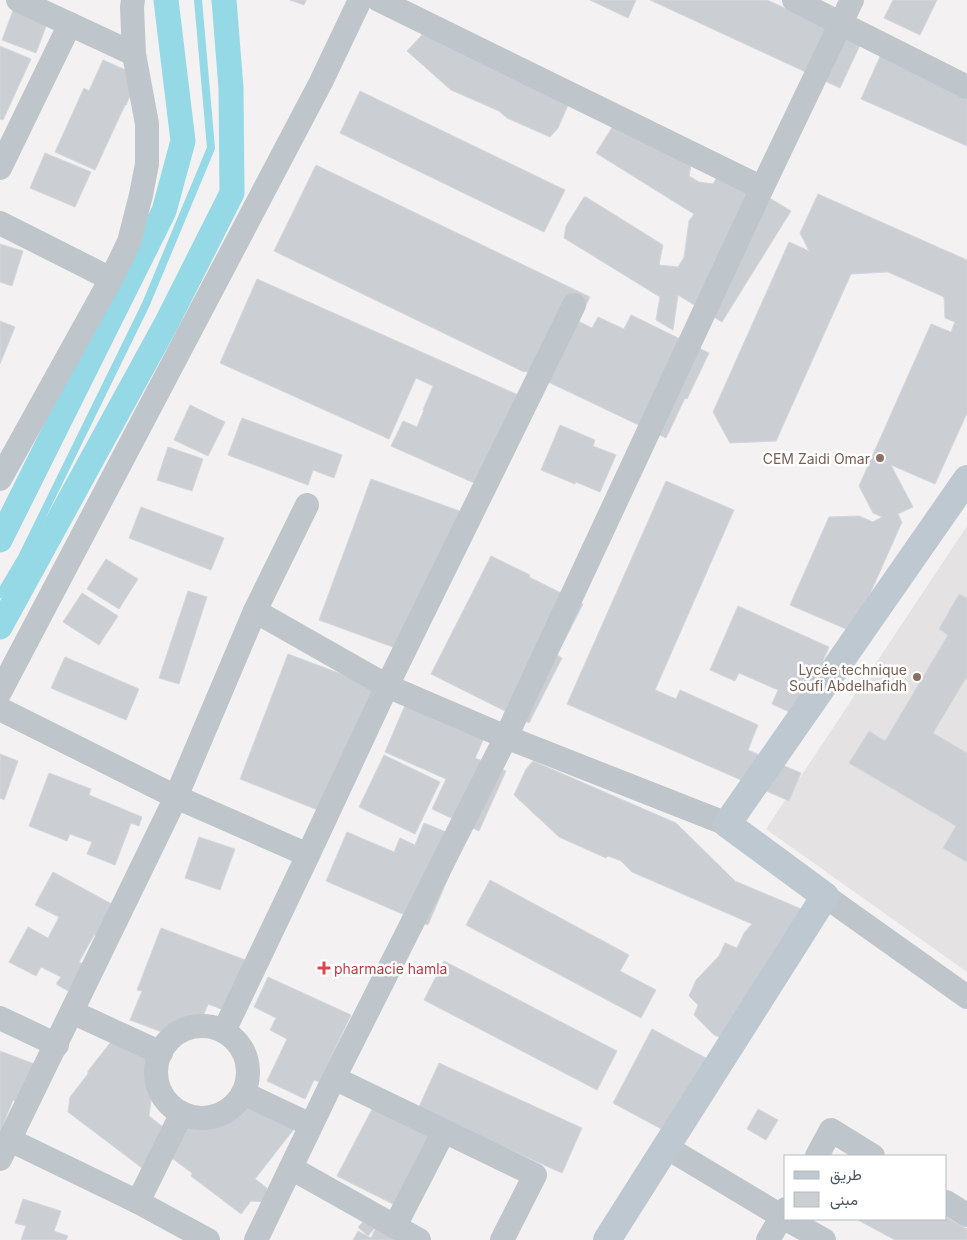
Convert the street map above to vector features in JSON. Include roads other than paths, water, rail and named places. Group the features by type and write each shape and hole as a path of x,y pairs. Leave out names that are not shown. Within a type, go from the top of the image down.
{"street":[{"path":"0,479 111,279 129,242 148,164 147,124 134,54 133,0"},
{"path":"0,692 321,82 360,0"},
{"path":"379,0 762,188"},
{"path":"794,0 967,87"},
{"path":"256,1240 334,1078 506,737 762,188 852,0"},
{"path":"26,2 134,54"},
{"path":"0,168 70,24"},
{"path":"0,223 111,279"},
{"path":"224,1032 387,686 574,305"},
{"path":"727,824 967,479"},
{"path":"208,1240 138,1202 5,1149 176,797 256,610 307,505"},
{"path":"256,610 387,686 506,737 727,824 967,997"},
{"path":"0,709 176,797 308,855"},
{"path":"607,1240 825,896"},
{"path":"72,1012 161,1053"},
{"path":"0,1018 57,1045"},
{"path":"198,1026 211,1027 224,1032 241,1047 246,1058 247,1082 243,1093 236,1103 225,1111 212,1116 198,1118 182,1113 172,1107 163,1096 158,1084 156,1071 158,1058 164,1046 173,1036 198,1026"},
{"path":"334,1078 535,1175 502,1240"},
{"path":"243,1093 311,1125"},
{"path":"138,1202 182,1113"},
{"path":"817,1155 832,1130 871,1155"},
{"path":"394,1226 444,1131"},
{"path":"666,1147 784,1215"},
{"path":"291,1168 419,1240"},
{"path":"947,1203 967,1216"},
{"path":"768,1240 784,1217"},
{"path":"792,1220 824,1240"}],"waterway":[{"path":"0,540 164,211 183,141 166,0"},
{"path":"0,594 22,557 146,304 211,148 198,0"},
{"path":"0,627 166,324 232,193 231,88 224,0"}],"place":[{"name":"CEM Zaidi Omar","path":"880,458"},
{"name":"Lycée technique Soufi Abdelhafidh","path":"917,677"},
{"name":"pharmacie hamla","path":"324,968"}]}
